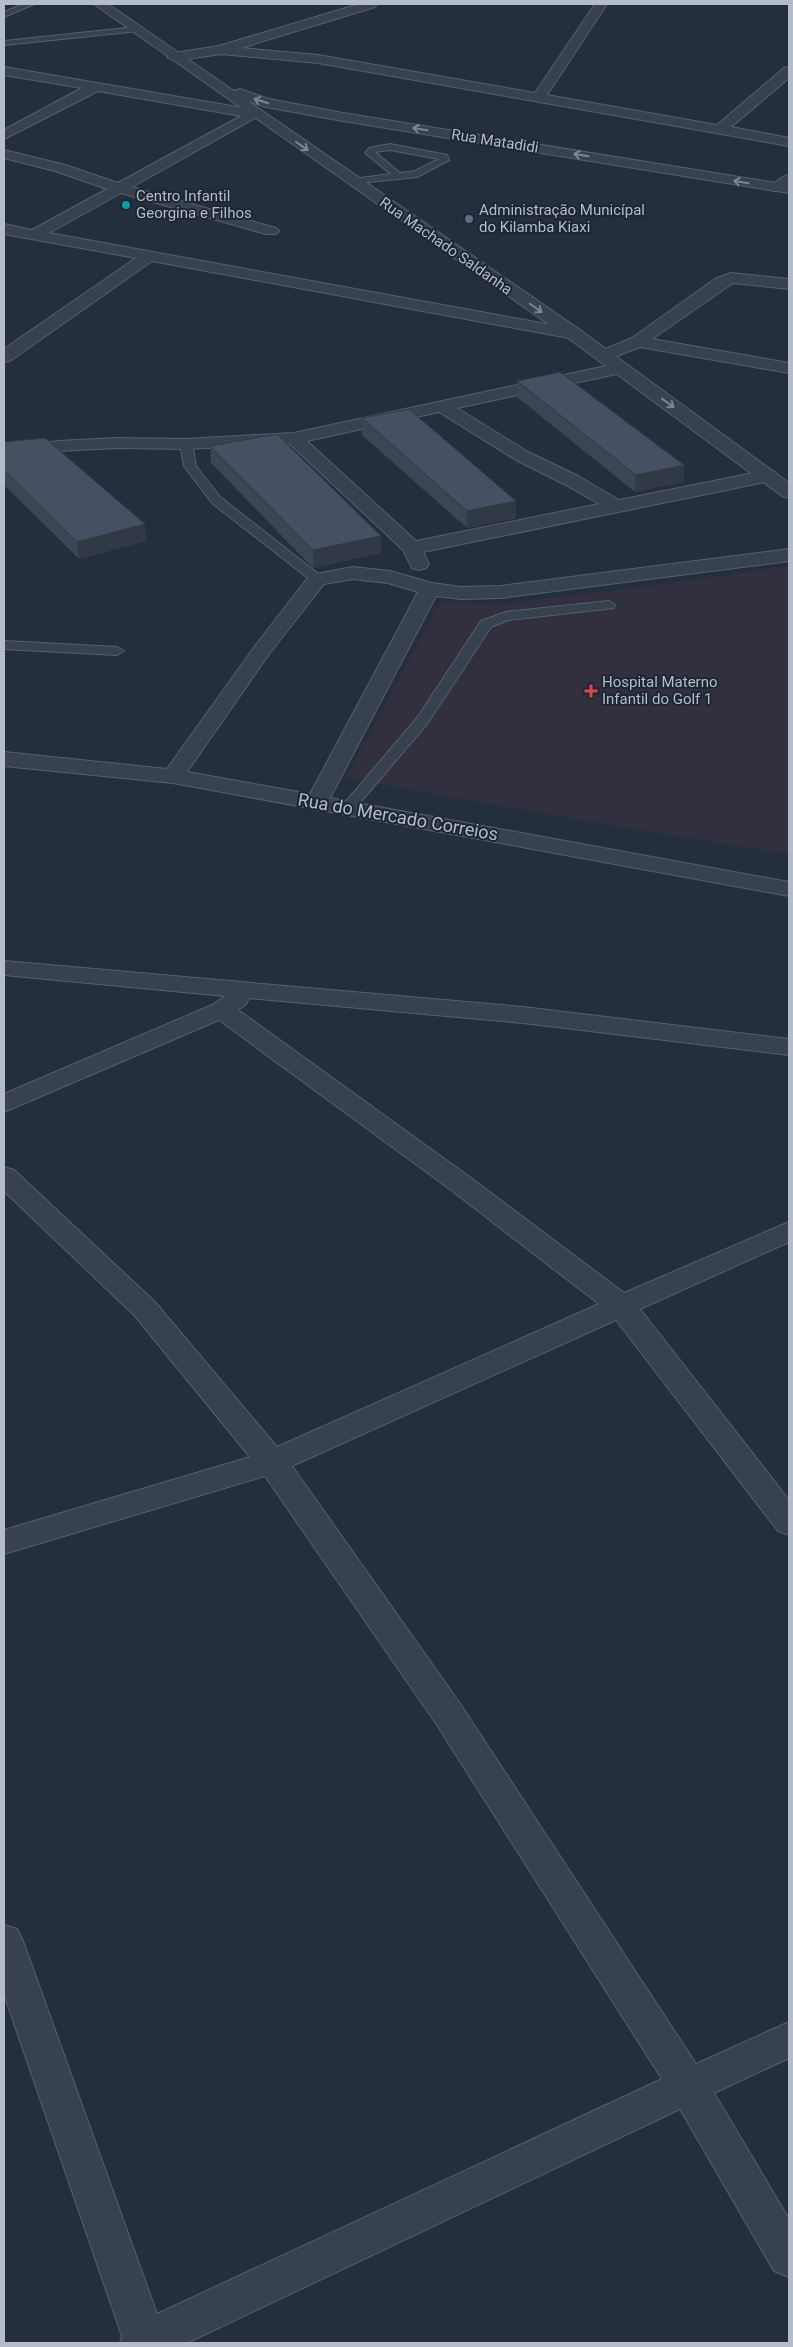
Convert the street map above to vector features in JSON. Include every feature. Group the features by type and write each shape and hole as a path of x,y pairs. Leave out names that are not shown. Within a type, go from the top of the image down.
{"street":[{"name":"Rua Machado Saldanha","path":"100,4 255,114 574,334 789,492"},
{"path":"174,57 221,50 371,4"},
{"path":"539,97 601,4"},
{"path":"221,50 309,58 380,69 789,142"},
{"path":"721,129 789,71"},
{"path":"4,72 97,86 255,114"},
{"path":"171,100 207,98 216,93 204,78"},
{"name":"Rua Matadidi","path":"204,78 266,103 343,117 785,185"},
{"path":"4,135 97,86"},
{"path":"34,235 255,114"},
{"path":"283,133 279,122 283,118 294,115 343,117"},
{"path":"4,154 60,168 119,188 271,231"},
{"path":"4,229 574,334"},
{"path":"4,357 149,256"},
{"path":"604,356 638,342 721,282 731,278 789,284"},
{"path":"638,342 789,368"},
{"path":"4,453 58,446 116,443 186,444 294,438 620,368"},
{"path":"441,406 522,456 571,480 617,506"},
{"path":"294,438 412,548 430,588"},
{"path":"412,548 768,476"},
{"path":"173,776 262,650 317,579 353,573 390,577 430,588 461,593 501,592 789,555"},
{"path":"317,802 430,588"},
{"name":"Rua do Mercado Correios","path":"4,759 173,776 789,889"},
{"path":"4,968 248,992 523,1015 789,1047"},
{"path":"4,1104 221,1010 248,992"},
{"path":"221,1010 461,1184 622,1306 789,1523"},
{"path":"4,1176 145,1309 272,1462 449,1715 688,2086 789,2257"},
{"path":"4,1542 272,1462 789,1231"},
{"path":"4,1941 144,2343 789,2039"}],"lane":[{"path":"4,15 30,4"},
{"path":"4,42 136,29"},
{"path":"353,182 417,174 444,160 444,157 390,147 372,150 370,153 397,176"},
{"path":"186,444 190,466 216,500 317,579"},
{"path":"348,808 422,721 486,624 506,616 609,605"},
{"path":"4,645 117,651"}],"shaded area":[{"name":"Hospital Materno Infantil do Golf 1","path":"789,566 789,854 619,827 346,778 441,601 495,605 659,585"}],"building":[{"path":"560,372 684,465 636,475 517,381"},
{"path":"409,409 516,501 467,511 362,418"},
{"path":"277,434 381,536 313,550 210,446"},
{"path":"45,438 145,524 77,542 4,470 4,442"}],"place":[{"name":"Centro Infantil Georgina e Filhos","path":"126,205"},
{"name":"Administração Municípal do Kilamba Kiaxi","path":"469,219"},
{"name":"Hospital Materno Infantil do Golf 1","path":"591,691"}]}
